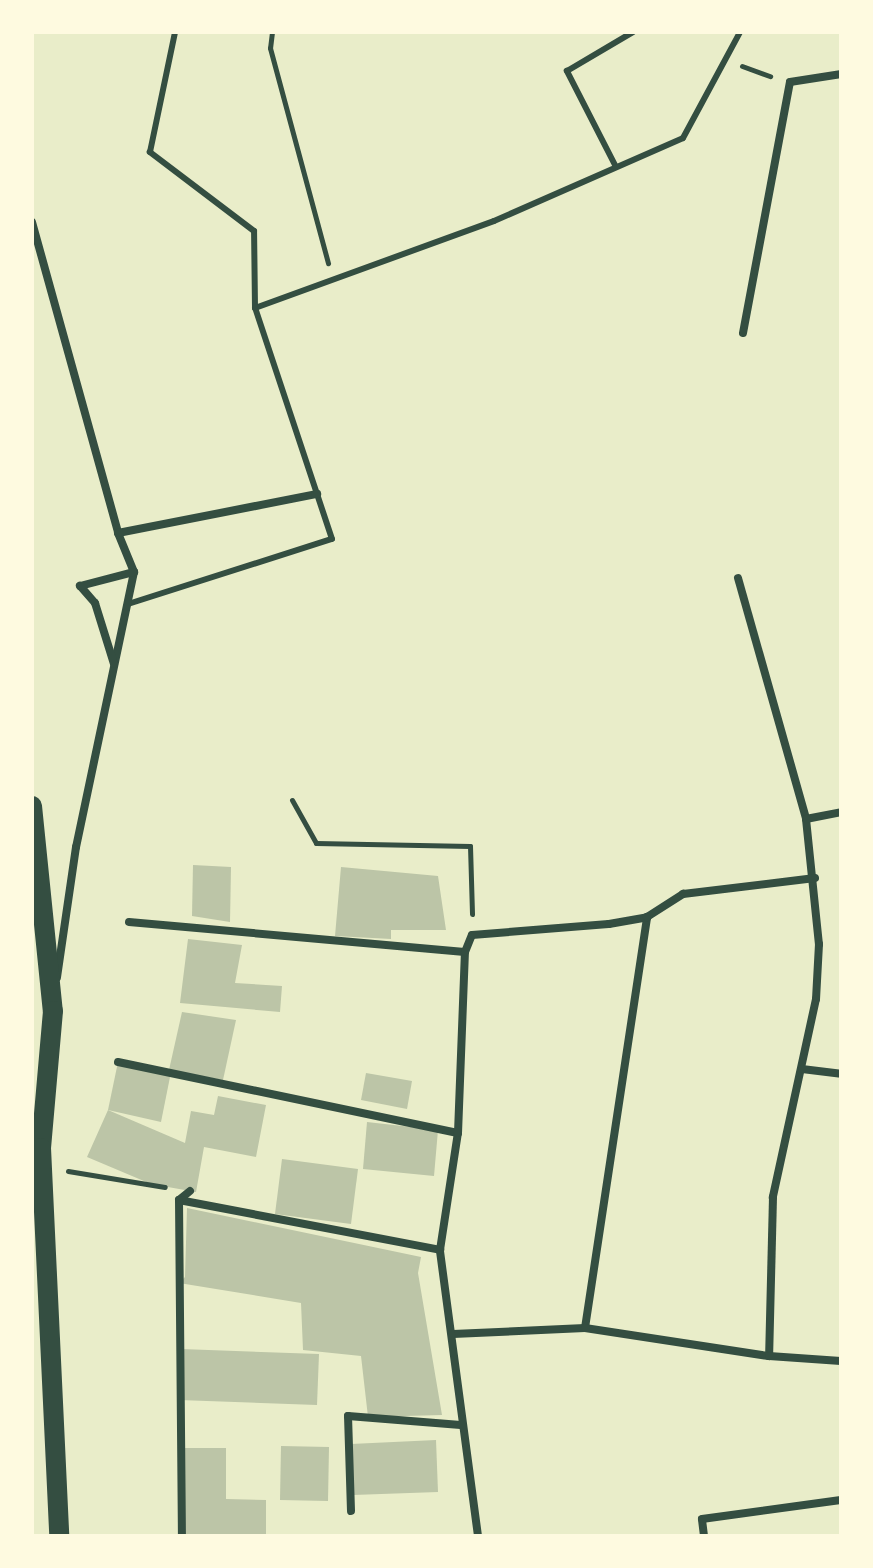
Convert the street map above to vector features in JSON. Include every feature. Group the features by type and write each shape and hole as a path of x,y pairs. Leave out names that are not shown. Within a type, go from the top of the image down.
{"main road":[{"path":"32,806 53,1011 42,1167 59,1536"}],"street":[{"path":"743,333 790,82 841,74"},
{"path":"32,222 118,533 134,572 76,847 53,1011"},
{"path":"118,533 317,494"},
{"path":"114,666 95,603 80,586 134,572"},
{"path":"738,578 806,819 815,878 819,944 816,999 773,1197 769,1356"},
{"path":"806,819 841,812"},
{"path":"478,1536 440,1250 458,1133 465,952 472,935 609,924 647,917 683,894 815,878"},
{"path":"585,1328 647,917"},
{"path":"129,922 465,952"},
{"path":"118,1062 458,1133"},
{"path":"802,1069 841,1074"},
{"path":"179,1200 190,1191"},
{"path":"179,1200 440,1250"},
{"path":"179,1200 182,1536"},
{"path":"453,1334 585,1328 769,1356 841,1361"},
{"path":"351,1511 348,1416 461,1425"},
{"path":"704,1536 702,1519 841,1500"}],"lane":[{"path":"128,604 332,539 255,308 254,231 150,152 175,32"},
{"path":"615,165 567,71 633,32"},
{"path":"255,308 494,221 615,165 683,138 722,60 740,32"}],"path":[{"path":"272,32 270,48 332,280"},
{"path":"722,60 790,82"},
{"path":"292,800 316,843 470,846 472,935"},
{"path":"42,1167 190,1191"}],"building":[{"path":"193,865 231,867 230,922 192,916"},
{"path":"341,867 438,876 446,930 391,930 391,939 335,936"},
{"path":"188,939 242,945 235,983 282,986 280,1012 180,1003"},
{"path":"182,1012 236,1020 223,1080 169,1070"},
{"path":"118,1062 171,1072 161,1122 108,1110"},
{"path":"366,1073 412,1081 407,1109 361,1100"},
{"path":"218,1096 266,1105 256,1157 204,1147 196,1192 151,1184 87,1157 108,1110 185,1143 191,1111 214,1115"},
{"path":"367,1122 438,1130 434,1176 363,1169"},
{"path":"282,1159 358,1169 351,1224 275,1214"},
{"path":"187,1208 421,1257 418,1273 442,1415 368,1417 361,1356 303,1350 301,1303 179,1283 185,1277"},
{"path":"181,1349 319,1354 317,1405 179,1400"},
{"path":"436,1440 438,1492 353,1495 351,1444"},
{"path":"281,1446 329,1447 328,1501 280,1500"},
{"path":"182,1448 226,1448 226,1499 266,1500 266,1536 182,1536"}]}
